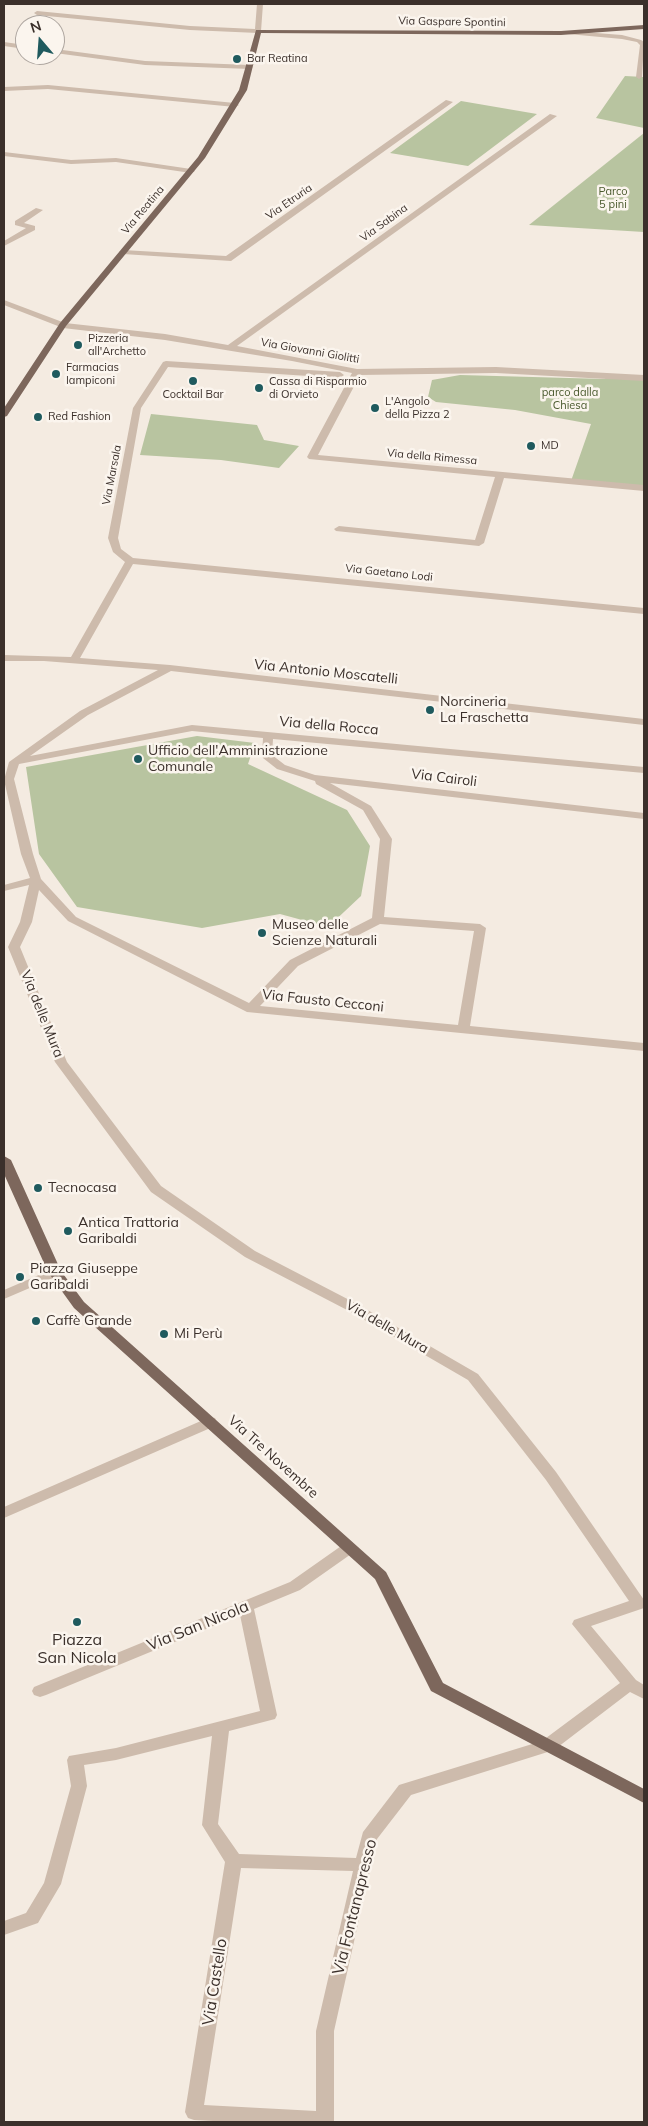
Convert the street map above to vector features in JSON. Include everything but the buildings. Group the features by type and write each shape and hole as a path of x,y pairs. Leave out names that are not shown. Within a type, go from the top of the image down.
{"main road":[{"name":"Via Gaspare Spontini","path":"258,30 570,33 644,27"},
{"name":"Via Reatina","path":"4,414 63,325 201,158 235,105 246,84 258,30"},
{"name":"Via Tre Novembre","path":"4,1160 55,1272 79,1305 381,1576 437,1687 644,1797"}],"street":[{"name":"Via Reatina","path":"258,30 260,4"},
{"path":"37,13 190,28 258,30"},
{"path":"570,33 622,37 639,41 643,45 639,76"},
{"path":"65,52 145,63 250,67"},
{"path":"4,89 48,87 235,105"},
{"name":"Via Etruria","path":"123,252 228,259 449,102"},
{"name":"Via Sabina","path":"229,348 553,116"},
{"path":"4,154 71,162 116,160 191,170"},
{"path":"4,244 32,228 18,223 39,210"},
{"name":"Via Giovanni Giolitti","path":"4,302 63,325 229,348 356,373 496,370 644,376"},
{"path":"221,369 241,350"},
{"name":"Via Marsala","path":"130,561 116,550 113,538 137,408 166,364 221,369"},
{"path":"221,369 356,373"},
{"name":"Via della Rimessa","path":"356,373 312,457 644,488"},
{"path":"339,529 479,543 500,475"},
{"path":"74,660 130,561"},
{"name":"Via Gaetano Lodi","path":"130,561 644,611"},
{"name":"Via Antonio Moscatelli","path":"4,658 74,660 170,668 644,722"},
{"path":"4,888 36,880 26,854 9,779 14,762 84,713 170,668"},
{"name":"Via della Rocca","path":"14,762 192,728 644,770"},
{"name":"Via Cairoli","path":"268,735 267,756 281,767 314,778 644,816"},
{"path":"314,778 367,808 386,838 378,920"},
{"name":"Via Fausto Cecconi","path":"36,880 72,919 251,1009 644,1047"},
{"name":"Via delle Mura","path":"36,880 26,922 14,948 61,1062 156,1189 250,1254 354,1308 473,1377 551,1476 639,1604 580,1624 630,1684"},
{"path":"251,1009 294,963 378,920 480,928 462,1030"},
{"path":"4,1295 55,1272"},
{"path":"4,1513 210,1422"},
{"name":"Via San Nicola","path":"40,1690 295,1586 349,1548"},
{"path":"4,1928 32,1918 52,1884 79,1786 75,1760 116,1754 269,1715 246,1606"},
{"path":"548,1746 630,1684 644,1693"},
{"path":"220,1727 210,1825 234,1860 363,1865"},
{"name":"Via Fontanapresso","path":"325,2121 325,2031 369,1837 405,1790 548,1746"},
{"name":"Via Castello","path":"234,1860 194,2112 325,2121"}],"green space":[{"path":"625,76 644,77 644,128 596,118"},
{"path":"461,101 537,114 468,166 390,153"},
{"name":"Parco 5 pini","path":"644,133 644,232 529,225"},
{"name":"parco dalla Chiesa","path":"460,375 605,379 607,376 644,378 644,488 571,481 591,424 515,410 436,402 428,397 432,380"},
{"path":"151,414 257,425 264,440 299,446 279,468 221,460 140,455"},
{"path":"197,736 255,743 248,764 347,810 370,846 361,896 328,927 280,914 202,928 77,907 39,854 26,767"}],"place":[{"name":"Bar Reatina","path":"237,59"},
{"name":"Pizzeria all'Archetto","path":"78,345"},
{"name":"Farmacias Iampiconi","path":"56,374"},
{"name":"Cocktail Bar","path":"193,381"},
{"name":"Cassa di Risparmio di Orvieto","path":"259,388"},
{"name":"L'Angolo della Pizza 2","path":"375,408"},
{"name":"Red Fashion","path":"38,417"},
{"name":"MD","path":"531,446"},
{"name":"Norcineria La Fraschetta","path":"430,710"},
{"name":"Ufficio dell'Amministrazione Comunale","path":"138,759"},
{"name":"Museo delle Scienze Naturali","path":"262,933"},
{"name":"Tecnocasa","path":"38,1188"},
{"name":"Antica Trattoria Garibaldi","path":"68,1231"},
{"name":"Piazza Giuseppe Garibaldi","path":"20,1277"},
{"name":"Caffè Grande","path":"36,1321"},
{"name":"Mi Perù","path":"164,1334"},
{"name":"Piazza San Nicola","path":"77,1622"}]}
